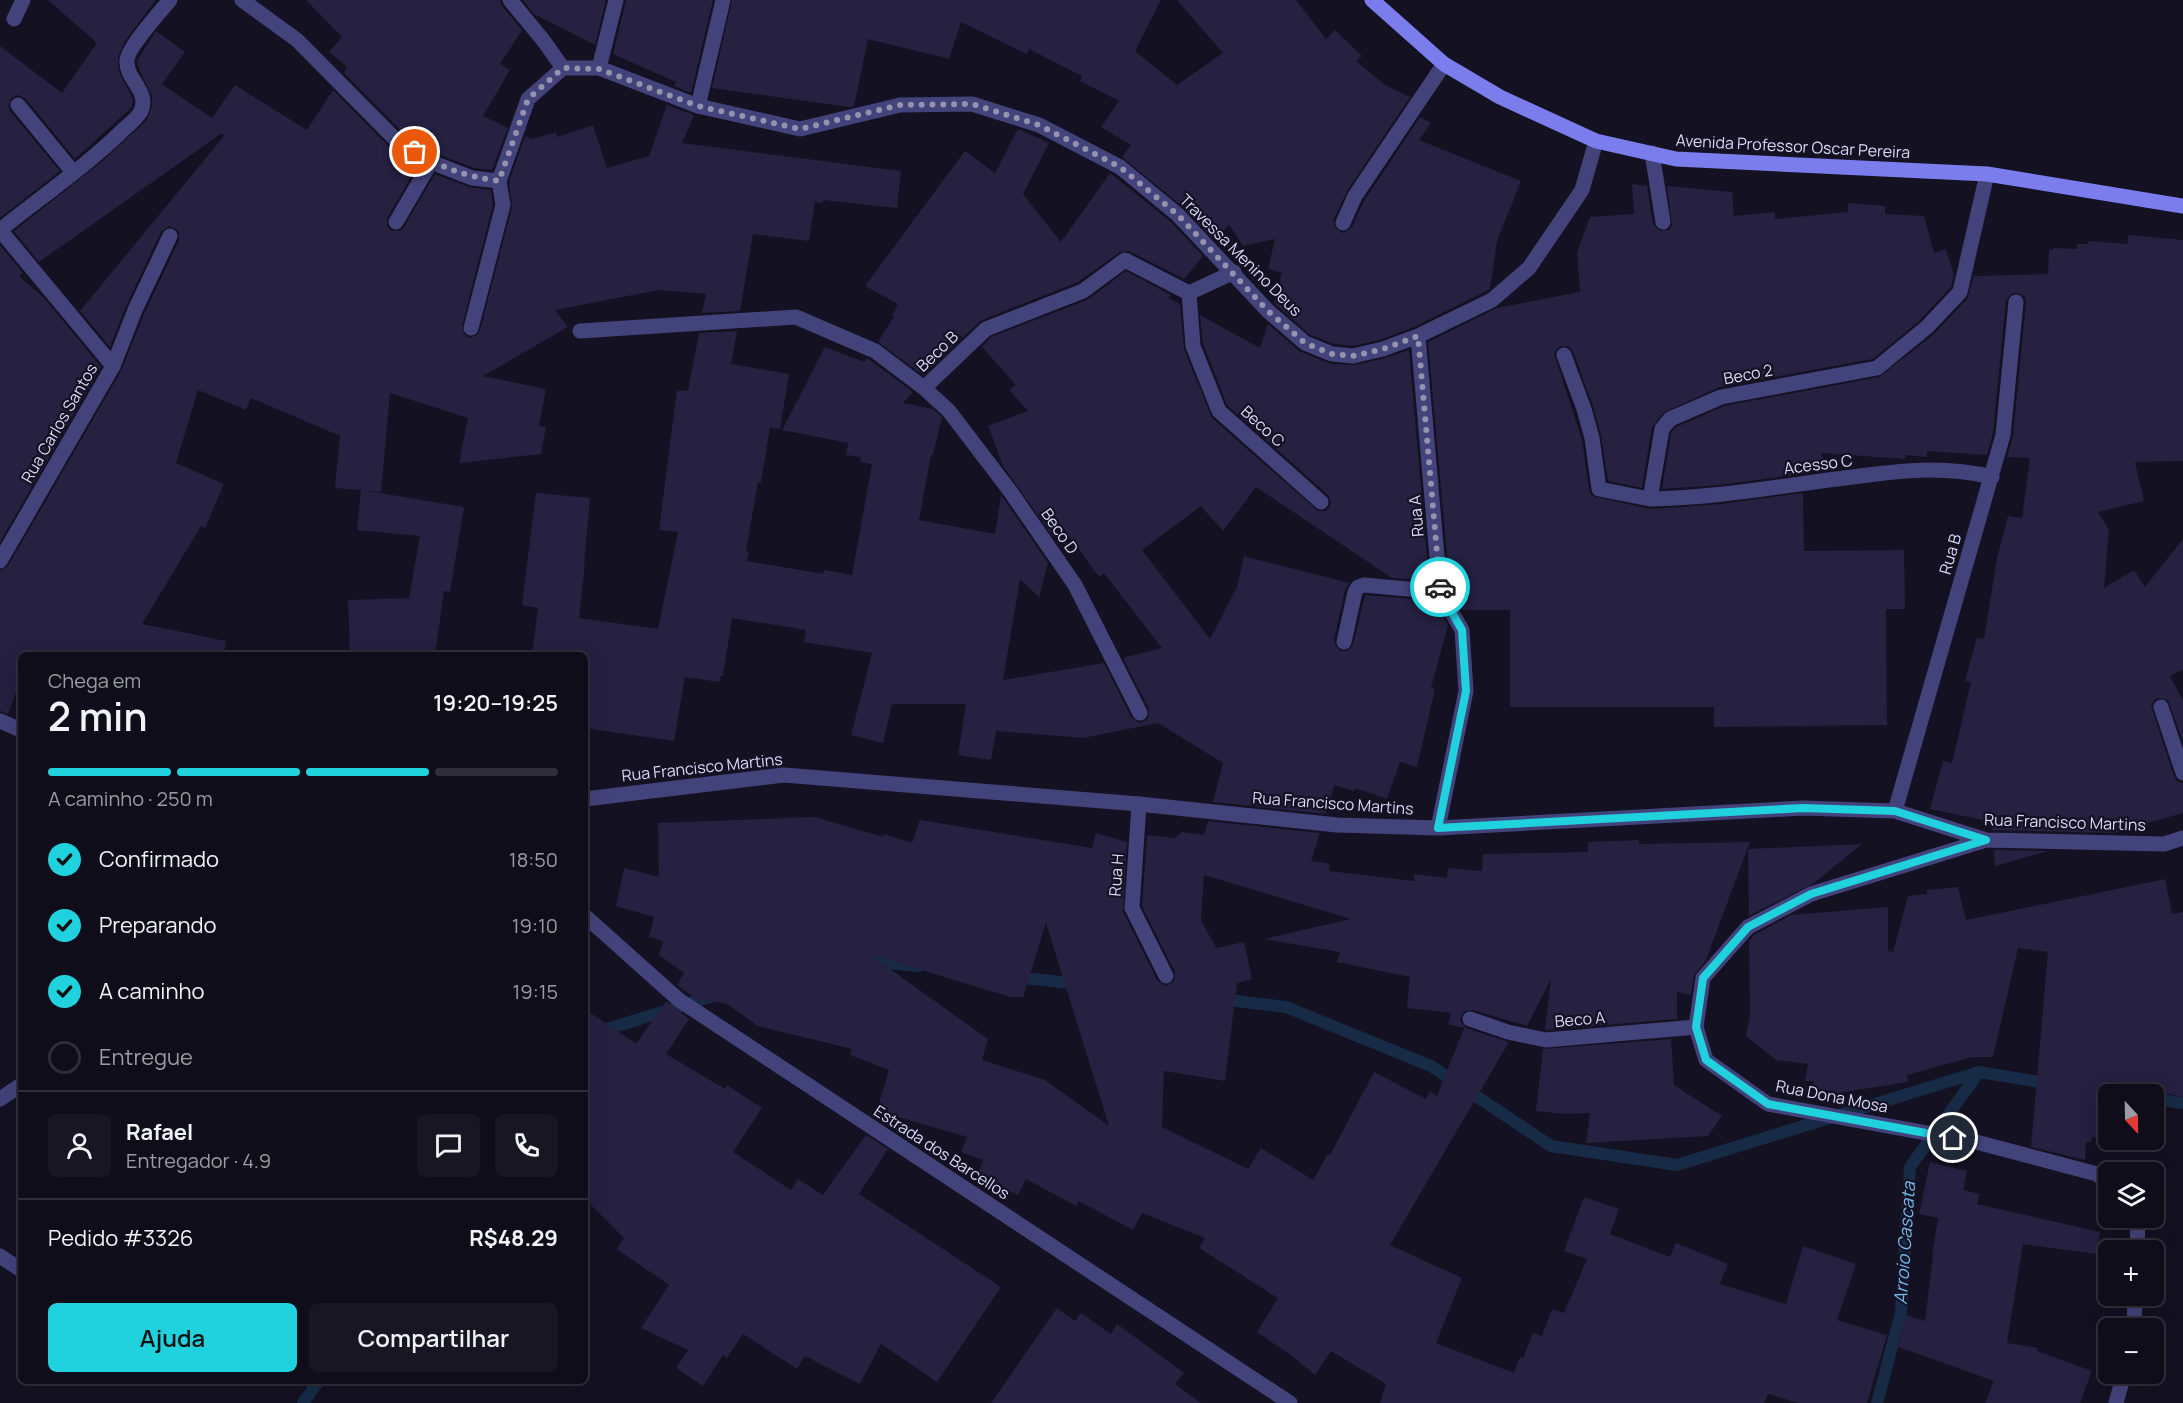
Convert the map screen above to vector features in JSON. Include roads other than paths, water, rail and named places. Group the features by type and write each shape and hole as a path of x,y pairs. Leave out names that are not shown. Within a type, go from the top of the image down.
{"main road":[{"name":"Avenida Professor Oscar Pereira","path":"1372,0 1444,64 1500,97 1596,141 1676,159 1987,174 2183,206"}],"street":[{"path":"14,19 22,0"},
{"name":"Rua Carlos Santos","path":"113,366 0,230 99,154 140,114 143,104 142,94 127,60 131,49 170,0"},
{"path":"242,0 297,40 398,142 431,162 472,178 499,181"},
{"path":"471,328 503,205 499,181 528,99 563,68 510,0"},
{"path":"599,69 616,0"},
{"path":"698,106 723,0"},
{"path":"1343,223 1355,196 1444,64"},
{"name":"Travessa Menino Deus","path":"563,68 599,69 698,106 800,129 900,105 972,104 1039,125 1120,167 1178,215 1234,272 1268,311 1305,343 1332,354 1353,356 1383,349 1418,336 1492,300 1529,268 1582,190 1596,141"},
{"path":"18,105 73,172"},
{"path":"1652,153 1663,222"},
{"path":"396,222 431,162"},
{"name":"Beco 2","path":"1650,499 1662,429 1670,419 1721,397 1877,368 1927,327 1960,292 1987,174"},
{"name":"Rua Carlos Santos","path":"0,561 113,366 135,310 170,236"},
{"name":"Beco B","path":"580,331 796,317 875,351 924,388 987,329 1083,291 1125,260 1189,293"},
{"path":"1189,293 1234,272"},
{"name":"Beco C","path":"1189,293 1193,346 1220,411 1322,502"},
{"name":"Rua B","path":"1895,811 2003,435 2016,302"},
{"name":"Rua A","path":"1418,336 1440,592 1462,630 1466,691 1438,828"},
{"path":"1564,355 1592,438 1599,489 1650,499"},
{"name":"Beco D","path":"924,388 949,411 1010,491 1075,585 1140,713"},
{"name":"Acesso C","path":"1650,499 1694,498 1908,470 1964,470 1992,477"},
{"path":"1344,642 1358,587 1364,585 1440,592"},
{"path":"2161,707 2183,773"},
{"path":"0,721 18,729"},
{"name":"Rua Francisco Martins","path":"588,799 784,775 1139,804 1337,825 1438,828 1803,808 1895,811 1986,840 2163,844 2183,838"},
{"name":"Rua H","path":"1139,804 1132,908 1166,976"},
{"name":"Rua Dona Mosa","path":"1986,840 1811,894 1748,927 1703,978 1696,1027 1706,1060 1768,1104 1976,1142 2098,1175"},
{"name":"Estrada dos Barcellos","path":"588,919 679,1000 1290,1403"},
{"name":"Beco A","path":"1470,1019 1509,1032 1546,1040 1696,1027"},
{"path":"0,1099 18,1086"},
{"path":"0,1256 18,1268"},
{"path":"2116,1403 2121,1384"}],"waterway":[{"path":"865,961 919,966"},
{"path":"1014,977 1080,984"},
{"path":"588,1035 713,996"},
{"path":"1220,999 1286,1007 1431,1066 1551,1146 1677,1165 1979,1072"},
{"name":"Arroio Cascata","path":"1877,1403 1901,1313 1910,1167 1979,1072 2052,1084"},
{"name":"Arroio Cascata","path":"2093,1090 2098,1091"},
{"name":"Arroio Cascata","path":"2164,1100 2183,1103"},
{"path":"303,1403 317,1384"}]}
